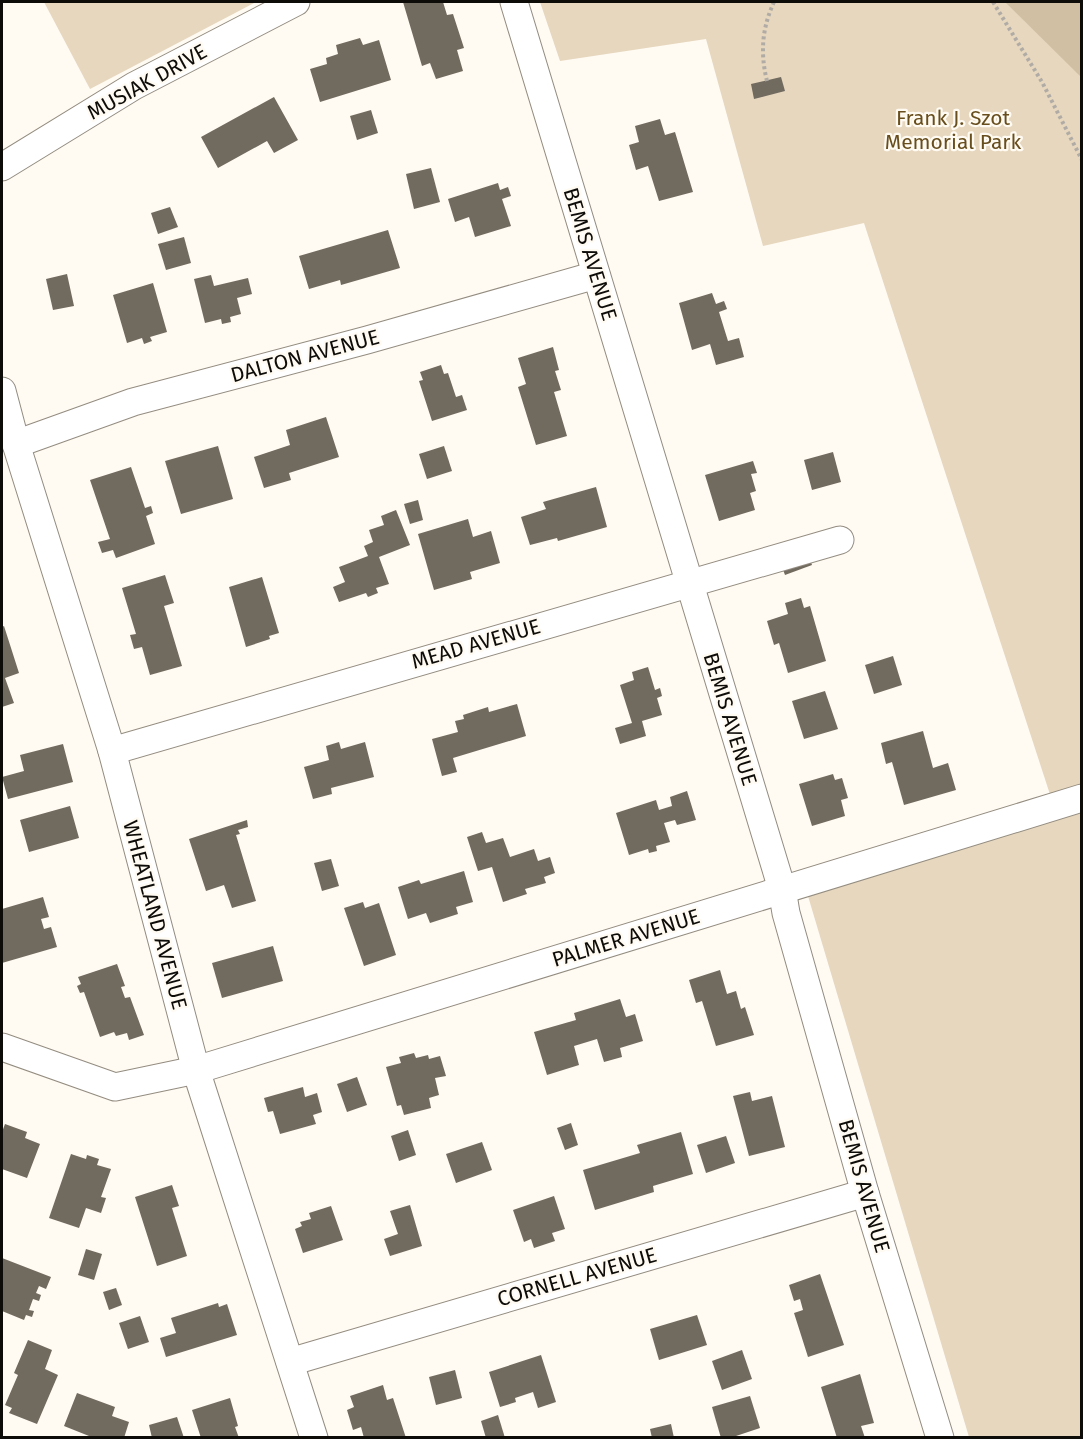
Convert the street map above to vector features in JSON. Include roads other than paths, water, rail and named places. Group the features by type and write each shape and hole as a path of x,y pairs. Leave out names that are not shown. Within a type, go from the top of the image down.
{"street":[{"name":"MUSIAK DRIVE","path":"2,167 134,86 296,2"},
{"name":"BEMIS AVENUE","path":"514,2 782,889 786,913 865,1193 940,1437"},
{"name":"DALTON AVENUE","path":"16,444 133,402 367,340 596,275"},
{"name":"WHEATLAND AVENUE","path":"2,392 111,751 196,1071 314,1437"},
{"name":"MEAD AVENUE","path":"111,751 840,540"},
{"name":"PALMER AVENUE","path":"2,1047 115,1087 196,1071 1082,798"},
{"name":"CORNELL AVENUE","path":"290,1362 865,1193"}],"park label":[{"name":"Frank J. Szot Memorial Park","path":"953,130"}]}
